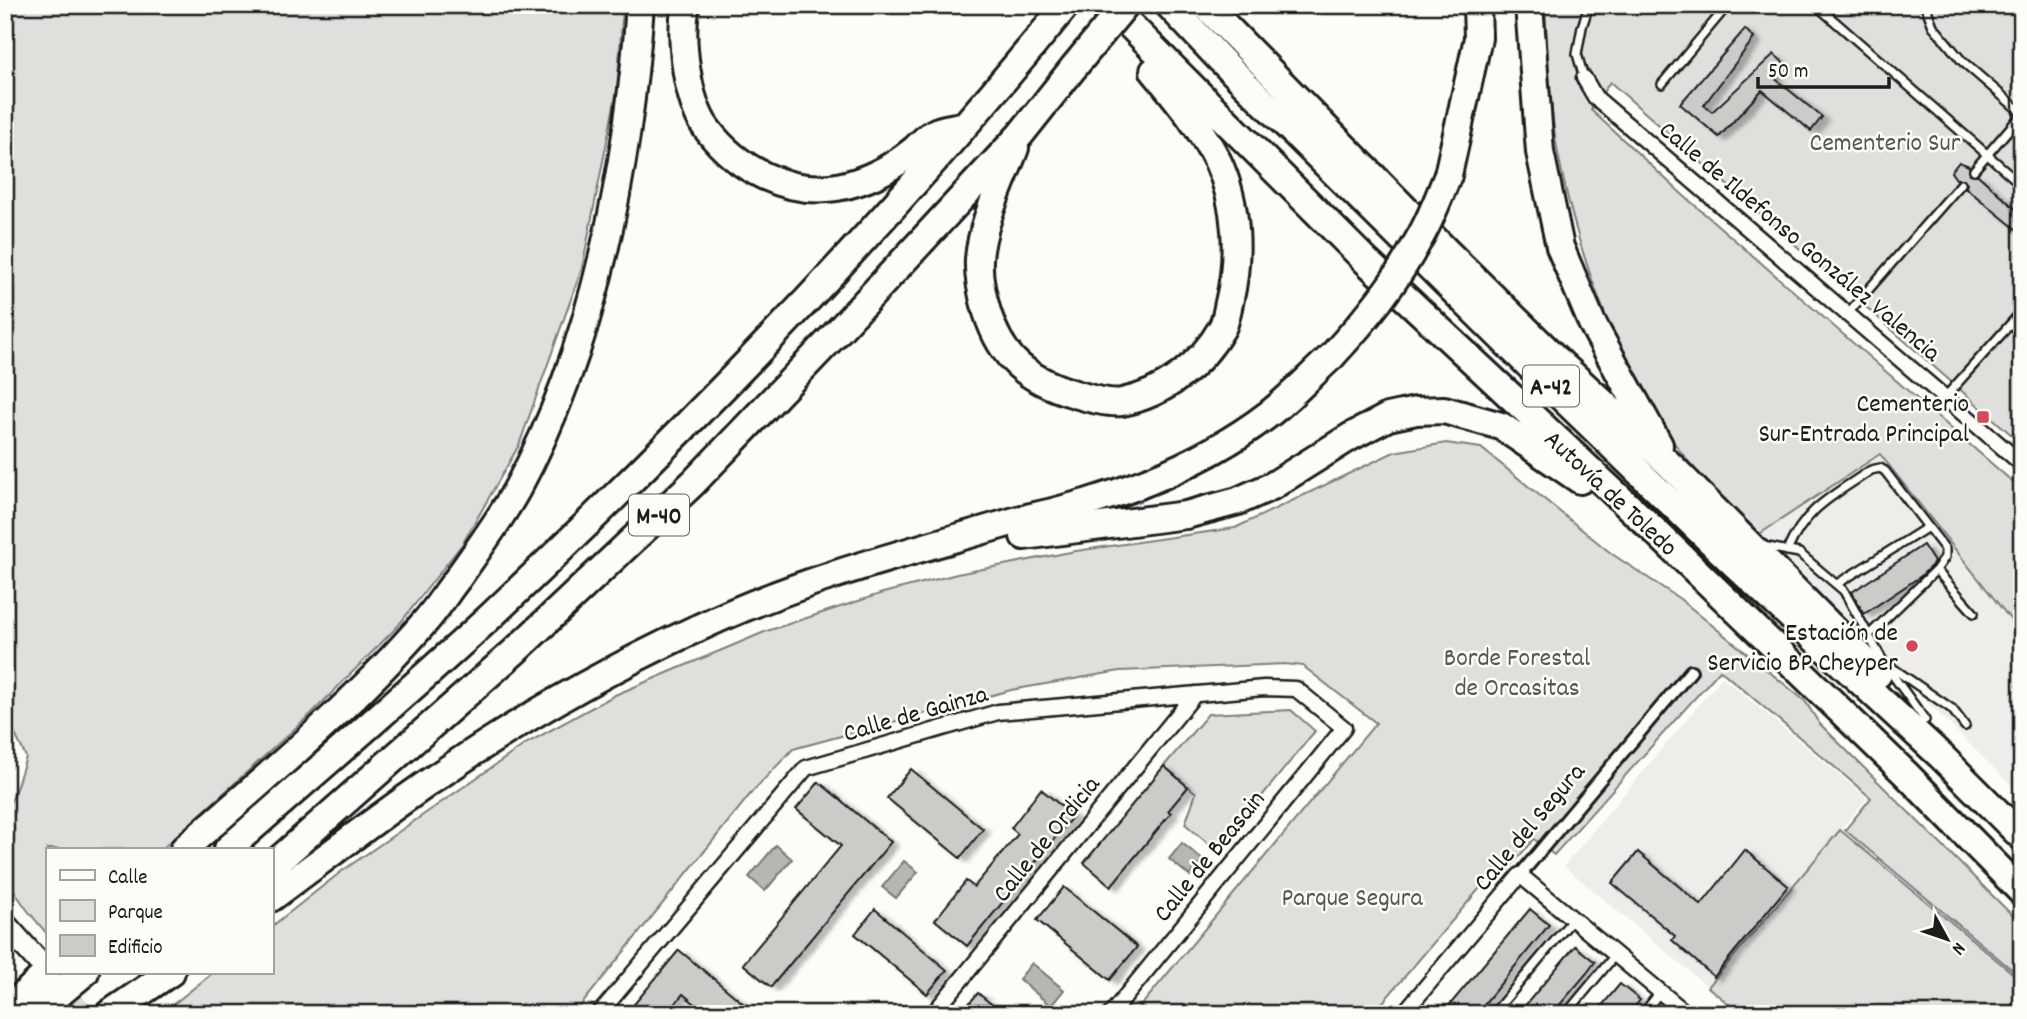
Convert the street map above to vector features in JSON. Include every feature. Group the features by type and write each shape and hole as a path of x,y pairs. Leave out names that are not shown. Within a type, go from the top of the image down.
{"highway":[{"path":"185,848 375,677 425,622 516,490 558,403 593,292 622,163 635,66 639,5"},
{"path":"687,5 682,23 689,84 706,127 733,158 762,176 789,185 823,188 844,185 888,168 912,152 934,132 965,125"},
{"name":"M-40","path":"229,848 490,617 661,452 802,307 965,125 1066,5"},
{"path":"1020,135 990,212 979,258 981,290 1002,349 1026,372 1059,389 1120,402 1183,376 1223,326 1234,284 1237,245 1230,201 1219,164 1198,125 1099,5"},
{"name":"Autovía de Toledo","path":"1110,5 1366,261 1656,532 1907,775 2022,892"},
{"name":"M-40","path":"273,865 515,651 693,482 830,340 1020,135 1125,5"},
{"name":"Autovía de Toledo","path":"1169,5 1230,69 1544,380 1730,560 1942,757 2022,837"},
{"path":"1205,5 1532,335 1670,465 1924,720 1942,757"},
{"path":"273,897 503,733 629,662 721,617 804,584 1018,520 1049,514 1146,482 1230,440 1270,414 1332,356 1369,316 1420,238 1448,175 1478,38 1477,5"},
{"path":"1529,5 1540,152 1560,247 1592,324 1670,465"},
{"path":"877,562 1052,531 1186,515 1237,501 1272,486 1378,422 1416,411 1444,410 1501,426 1656,532"},
{"path":"5,1012 43,966"},
{"path":"36,1014 83,974"},
{"path":"101,1014 148,974"},
{"path":"109,1014 168,974"}],"main road":[{"path":"5,924 43,966"}],"street":[{"name":"Calle de Ildefonso González Valencia","path":"1584,78 1595,97 2022,464"},
{"name":"Calle del Segura","path":"1403,1014 1691,671"},
{"name":"Calle de Gainza","path":"599,1014 806,768 998,712 1264,688 1296,689 1344,728"},
{"name":"Calle de Ordicia","path":"933,1014 1195,694"},
{"name":"Calle de Beasain","path":"1111,1014 1344,728"},
{"path":"1520,875 1687,1014"}],"lane":[{"path":"1584,78 1577,54 1590,5"},
{"path":"1662,84 1728,5"},
{"path":"1816,5 2022,185"},
{"path":"1926,5 1933,26 1962,61 2022,114 1974,170"},
{"path":"1847,313 1961,184"},
{"path":"1945,396 2022,311"},
{"path":"1787,551 1796,530 1808,516 1871,470 1880,468 1906,497 1945,549 1945,557 1936,570 1869,635"},
{"path":"1837,584 1928,527"},
{"path":"1746,542 1799,553 1837,584 1844,591 1884,663 1924,720"},
{"path":"1936,570 1974,613"},
{"path":"1884,663 1952,709 1965,726"},
{"path":"1493,1014 1573,919"},
{"path":"1566,1014 1616,954"},
{"path":"1643,1014 1661,992"}],"shaded area":[{"path":"1880,453 2022,634 2022,796 1758,535"},
{"path":"1722,677 1867,798 1708,987 1564,866"},
{"path":"1182,843 1203,860 1190,876 1169,859"},
{"path":"776,845 792,859 765,891 749,877"},
{"path":"904,861 918,872 896,898 882,887"},
{"path":"1032,963 1064,990 1051,1006 1019,979"}],"green space":[{"path":"5,5 623,5 617,90 582,268 519,445 463,543 397,627 312,713 163,848 46,848 46,933 5,878 5,811 14,795 26,757 5,713"},
{"name":"Cementerio Sur","path":"1545,5 2022,5 2022,444 1610,82 1591,110 1683,195 2022,490 2022,634 1880,454 1758,535 1713,489 1672,440 1651,407 1616,339 1576,229 1555,136"},
{"name":"Borde Forestal de Orcasitas","path":"1446,443 1481,448 1612,554 1680,599 1805,701 1819,723 2022,925 2022,978 1845,830 1871,798 1720,670 1554,855 1534,839 1504,874 1496,869 1373,1014 1134,1014 1376,723 1303,666 1284,664 1120,671 1011,690 793,749 752,792 574,1014 161,1014 211,974 273,974 273,925 342,871 527,743 615,695 767,631 883,593 957,574 1076,551 1235,528 1394,452"},
{"path":"1291,710 1315,731 1217,851 1185,824 1196,793 1164,766 1208,714"},
{"path":"1840,830 2022,981 2022,1014 1741,1014 1708,987"}],"building":[{"path":"1745,29 1754,38 1704,105 1712,112 1774,54 1785,64 1773,77 1822,117 1811,131 1762,90 1719,137 1680,104"},
{"path":"1959,162 1969,166 1970,174 1978,175 2022,215 2022,234 1966,188 1964,179 1956,179 1951,172"},
{"path":"1923,545 1934,562 1931,566 1921,576 1864,614 1852,592"},
{"path":"1164,766 1188,787 1168,811 1171,813 1111,886 1084,863"},
{"path":"911,769 983,829 960,858 887,798"},
{"path":"819,782 891,842 771,987 743,964 841,846 796,809"},
{"path":"1041,789 1073,816 967,946 935,920 966,881 974,887 1018,834 1011,828"},
{"path":"1745,850 1788,886 1714,977 1672,940 1675,936 1612,883 1638,852 1701,905"},
{"path":"1064,887 1137,947 1110,980 1037,920"},
{"path":"875,909 947,970 927,994 855,934"},
{"path":"1530,909 1549,925 1476,1014 1442,1014"},
{"path":"1575,946 1595,962 1587,973 1552,1014 1518,1014"},
{"path":"679,950 756,1014 707,1014 683,994 667,1014 626,1014"},
{"path":"1620,984 1640,1000 1629,1014 1595,1014"},
{"path":"978,993 1003,1014 960,1014"}],"tunnel":[{"path":"53,978 83,1014"}],"place":[{"name":"Cementerio Sur-Entrada Principal","path":"1983,417"},
{"name":"Estación de Servicio BP Cheyper","path":"1912,646"}],"park label":[{"name":"Parque Segura","path":"1352,896"}]}
